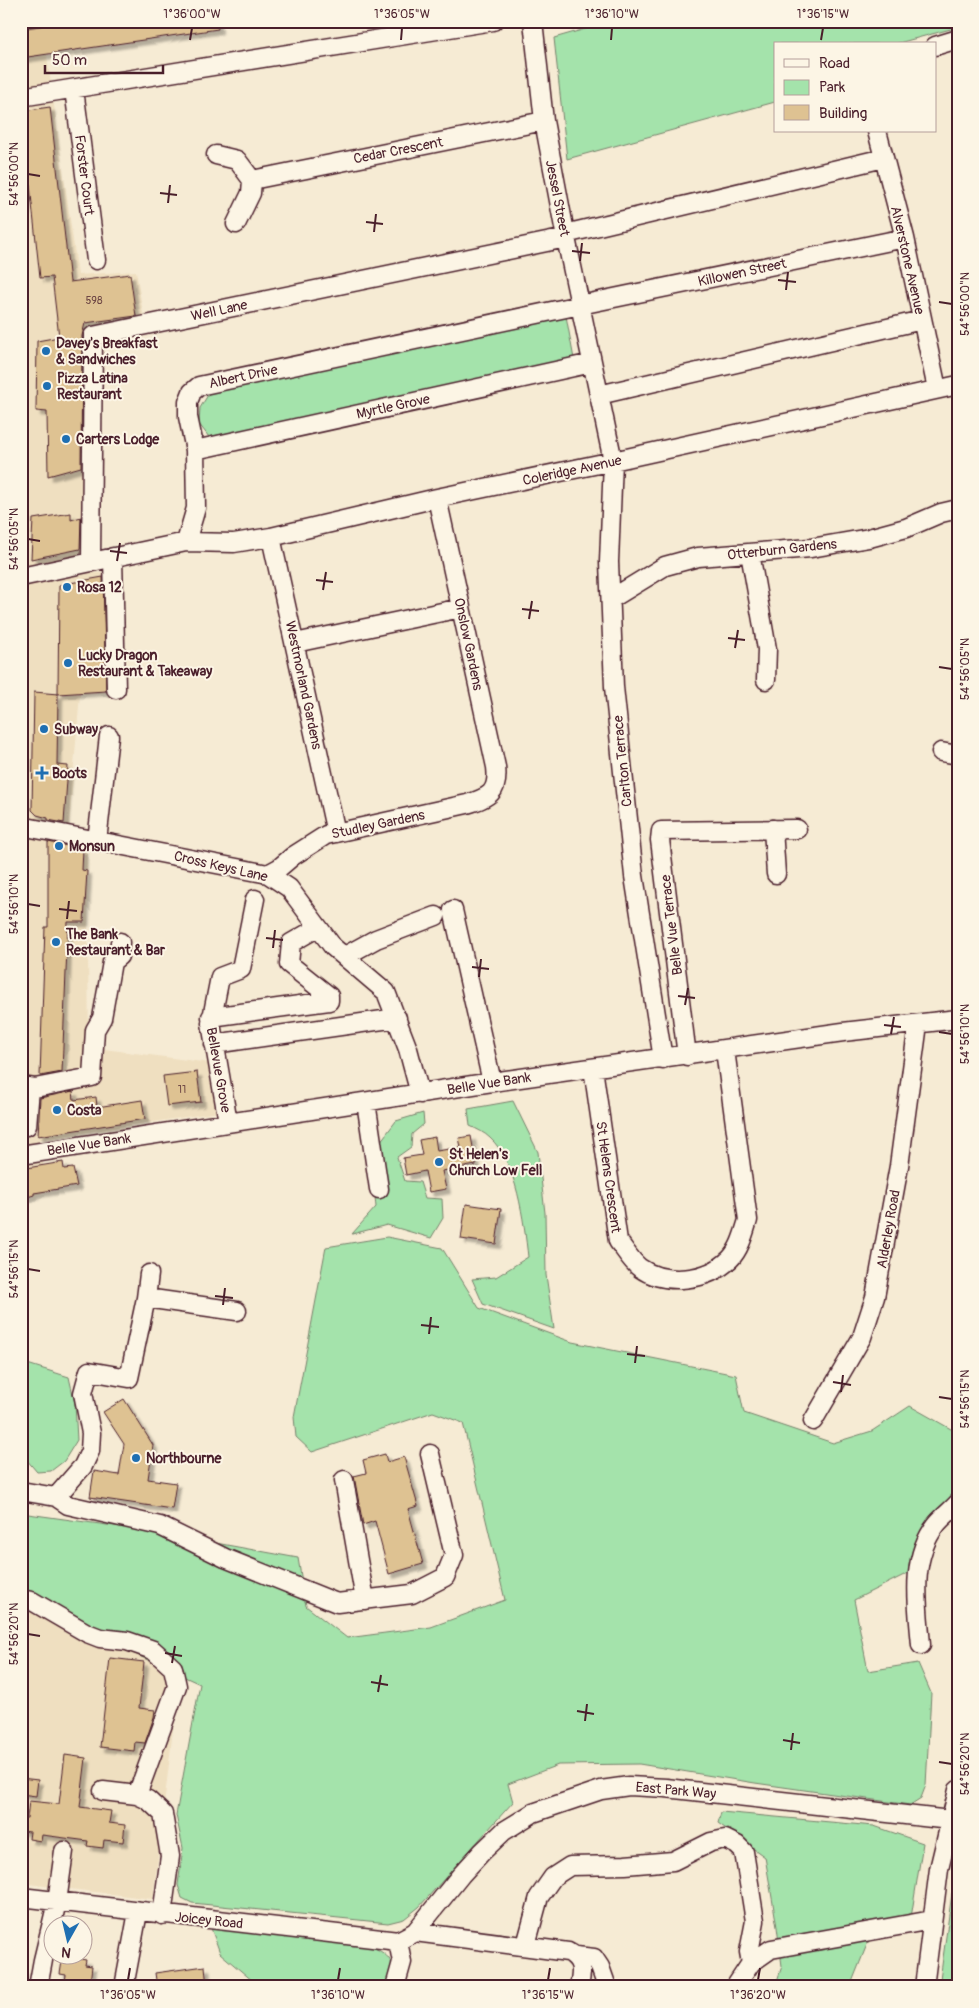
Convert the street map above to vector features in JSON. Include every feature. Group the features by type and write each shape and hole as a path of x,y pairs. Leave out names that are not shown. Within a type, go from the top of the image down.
{"street":[{"path":"21,97 493,21"},
{"name":"Jessel Street","path":"533,21 544,121 565,236 613,462"},
{"path":"936,46 958,39"},
{"name":"Forster Court","path":"74,89 96,260"},
{"name":"Cedar Crescent","path":"252,180 544,121"},
{"name":"Alverstone Avenue","path":"877,132 905,238 937,389"},
{"path":"216,155 237,160 252,180 251,194 236,224"},
{"path":"565,236 884,158"},
{"name":"Well Lane","path":"91,562 93,336 565,236"},
{"name":"Killowen Street","path":"580,305 905,238"},
{"name":"Albert Drive","path":"186,542 196,508 194,450 188,417 188,402 192,392 199,386 580,305"},
{"path":"599,395 922,320"},
{"name":"Myrtle Grove","path":"194,450 592,362"},
{"name":"Coleridge Avenue","path":"186,542 234,543 271,537 437,498 613,462 958,385"},
{"name":"Carlton Terrace","path":"613,462 609,562 614,687 634,876 663,1059"},
{"name":"Onslow Gardens","path":"437,498 496,768 498,780 495,790"},
{"name":"Otterburn Gardens","path":"611,599 665,566 698,557 811,548 869,538 906,528 941,513 958,509"},
{"name":"Westmorland Gardens","path":"271,537 336,833"},
{"path":"21,577 186,542"},
{"path":"750,554 767,649 766,680"},
{"path":"113,557 116,689"},
{"path":"295,643 461,608"},
{"path":"97,841 109,736"},
{"name":"Studley Gardens","path":"268,874 326,835 467,804 488,796 495,790"},
{"name":"Cross Keys Lane","path":"21,826 268,874 289,888 317,928 334,947 386,992 397,1018 420,1094"},
{"path":"776,874 773,829 797,829"},
{"name":"Belle Vue Terrace","path":"687,1056 662,854 661,831 773,829"},
{"path":"255,899 241,969 220,977 210,1017 329,1002 329,996 289,964 291,943 317,928"},
{"path":"344,956 376,939 444,913 492,1082"},
{"path":"27,1126 26,1087 92,1077 94,1030 102,1018 112,962 119,956 120,942"},
{"name":"Bellevue Grove","path":"210,1017 228,1122"},
{"path":"214,1044 397,1018"},
{"name":"Belle Vue Bank","path":"21,1154 492,1082 687,1056 843,1032 958,1019"},
{"name":"Alderley Road","path":"813,1421 862,1336 876,1297 899,1166 918,1024"},
{"name":"St Helens Crescent","path":"594,1068 618,1241 640,1268 659,1278 702,1276 716,1270 731,1258 740,1244 748,1220 726,1050"},
{"path":"366,1102 379,1189"},
{"path":"56,1497 83,1466 90,1451 91,1434 83,1393 89,1370 129,1378 146,1298 149,1274"},
{"path":"146,1298 237,1311"},
{"path":"21,1491 56,1497 68,1505 160,1526 225,1558 337,1603 412,1594 445,1577 454,1555 430,1454"},
{"path":"344,1480 364,1600"},
{"path":"921,1645 917,1581 920,1561 935,1526 958,1503"},
{"path":"21,1599 32,1601 87,1633 100,1638 127,1641 153,1650 173,1668 177,1686 136,1795"},
{"name":"East Park Way","path":"398,1941 415,1932 461,1875 504,1831 533,1813 601,1790 629,1786 666,1788 953,1813"},
{"path":"924,1987 939,1869 958,1790"},
{"path":"103,1791 136,1795 148,1800 163,1814 170,1856 162,1915"},
{"path":"526,1946 539,1897 553,1877 570,1866 625,1865 673,1861 711,1842 725,1839 737,1845 744,1852 755,1921 749,1952 751,1963"},
{"path":"38,1987 57,1902 64,1851"},
{"name":"Joicey Road","path":"21,1898 398,1941"},
{"path":"124,1987 138,1912"},
{"path":"735,1987 751,1963 772,1949 932,1920"},
{"path":"415,1932 564,1951 576,1956 594,1958 600,1967 607,1987"},
{"path":"396,1987 402,1962 398,1941"},
{"path":"576,1956 582,1976 579,1987"}],"shaded area":[{"path":"21,21 42,21 78,275 136,271 144,319 92,329 87,572 110,574 110,692 80,694 68,839 87,844 89,1047 210,1063 218,1112 39,1140 48,1191 21,1199"},
{"path":"21,1570 184,1636 153,1899 21,1883"}],"green space":[{"path":"613,21 958,21 958,27 902,42 774,42 774,102 567,159 554,38"},
{"path":"566,316 574,359 209,437 199,424 200,408 211,390"},
{"path":"513,1101 538,1152 545,1213 546,1275 554,1329 483,1304 472,1279 496,1277 528,1257 518,1193 507,1162 490,1138 470,1126 468,1109"},
{"path":"423,1113 424,1124 412,1134 411,1147 397,1157 405,1181 420,1182 425,1198 442,1199 443,1218 431,1238 387,1225 352,1234 376,1207 371,1154 396,1121"},
{"path":"387,1237 442,1248 479,1308 572,1342 736,1375 744,1413 833,1443 872,1431 910,1406 958,1433 958,1495 910,1572 854,1600 868,1671 918,1663 931,1693 926,1785 921,1798 910,1805 639,1764 558,1765 508,1784 513,1802 419,1907 404,1919 388,1923 192,1903 182,1898 178,1885 183,1848 176,1815 200,1684 85,1631 21,1594 21,1513 150,1531 298,1558 306,1606 347,1638 431,1627 505,1600 463,1423 433,1412 312,1452 296,1437 294,1417 326,1247"},
{"path":"21,1362 69,1377 75,1404 77,1440 64,1461 51,1471 37,1472 26,1459 24,1421 21,1420"},
{"path":"721,1812 874,1826 923,1843 910,1924 868,1942 850,1987 775,1987 782,1966 765,1857 718,1823"},
{"path":"952,1893 958,1893 958,1987 939,1987"},
{"path":"211,1928 367,1945 386,1955 390,1960 393,1971 390,1987 254,1987 254,1982 220,1953"}],"building":[{"path":"70,21 217,21 218,29 21,58 21,29"},
{"path":"50,107 70,282 130,274 136,316 85,323 82,336 81,467 48,476 47,412 36,411 37,341 59,337 52,277 40,278 22,111"},
{"path":"71,513 71,520 81,517 80,549 31,559 33,519"},
{"path":"103,577 106,691 58,694 59,585"},
{"path":"34,692 58,694 57,765 68,766 64,823 48,820 48,818 37,815 32,810"},
{"path":"48,842 83,849 82,870 87,871 84,922 68,922 62,1072 40,1076 45,927 48,927"},
{"path":"197,1072 201,1102 167,1106 163,1076"},
{"path":"73,1091 74,1100 96,1097 97,1107 142,1100 145,1119 38,1136 40,1098"},
{"name":"St Helen's Church Low Fell","path":"471,1136 476,1165 442,1171 446,1189 429,1192 425,1171 406,1175 403,1158 422,1155 419,1140 435,1137 437,1151 461,1147 459,1138"},
{"path":"63,1162 64,1169 73,1168 77,1186 34,1193 34,1195 21,1199 21,1169"},
{"path":"466,1204 501,1209 496,1244 461,1239"},
{"name":"Northbourne","path":"124,1399 153,1445 148,1479 176,1483 172,1509 90,1497 94,1471 119,1475 124,1444 103,1412"},
{"path":"385,1454 387,1462 404,1457 418,1506 408,1509 423,1564 389,1574 375,1521 363,1525 354,1476 366,1473 363,1460"},
{"path":"110,1658 144,1662 139,1708 155,1710 145,1743 135,1742 134,1751 100,1747"},
{"path":"65,1755 86,1758 80,1807 111,1811 109,1823 125,1825 123,1842 104,1840 103,1848 87,1846 88,1841 42,1835 41,1841 29,1839 30,1832 21,1831 21,1818 27,1818 29,1801 59,1804"},
{"path":"21,1778 38,1780 36,1796 21,1794"},
{"path":"61,1966 92,1966 90,1983 65,1981 66,1975 60,1974"},
{"path":"205,1966 207,1987 157,1987 155,1973"}],"place":[{"name":"Davey's Breakfast & Sandwiches","path":"46,351"},
{"name":"Pizza Latina Restaurant","path":"47,386"},
{"name":"Carters Lodge","path":"66,439"},
{"name":"Rosa 12","path":"67,587"},
{"name":"Lucky Dragon Restaurant & Takeaway","path":"68,663"},
{"name":"Subway","path":"44,729"},
{"name":"Boots","path":"42,773"},
{"name":"Monsun","path":"59,846"},
{"name":"The Bank Restaurant & Bar","path":"56,942"},
{"name":"Costa","path":"57,1110"},
{"name":"St Helen's Church Low Fell","path":"439,1162"},
{"name":"Northbourne","path":"136,1458"}]}
